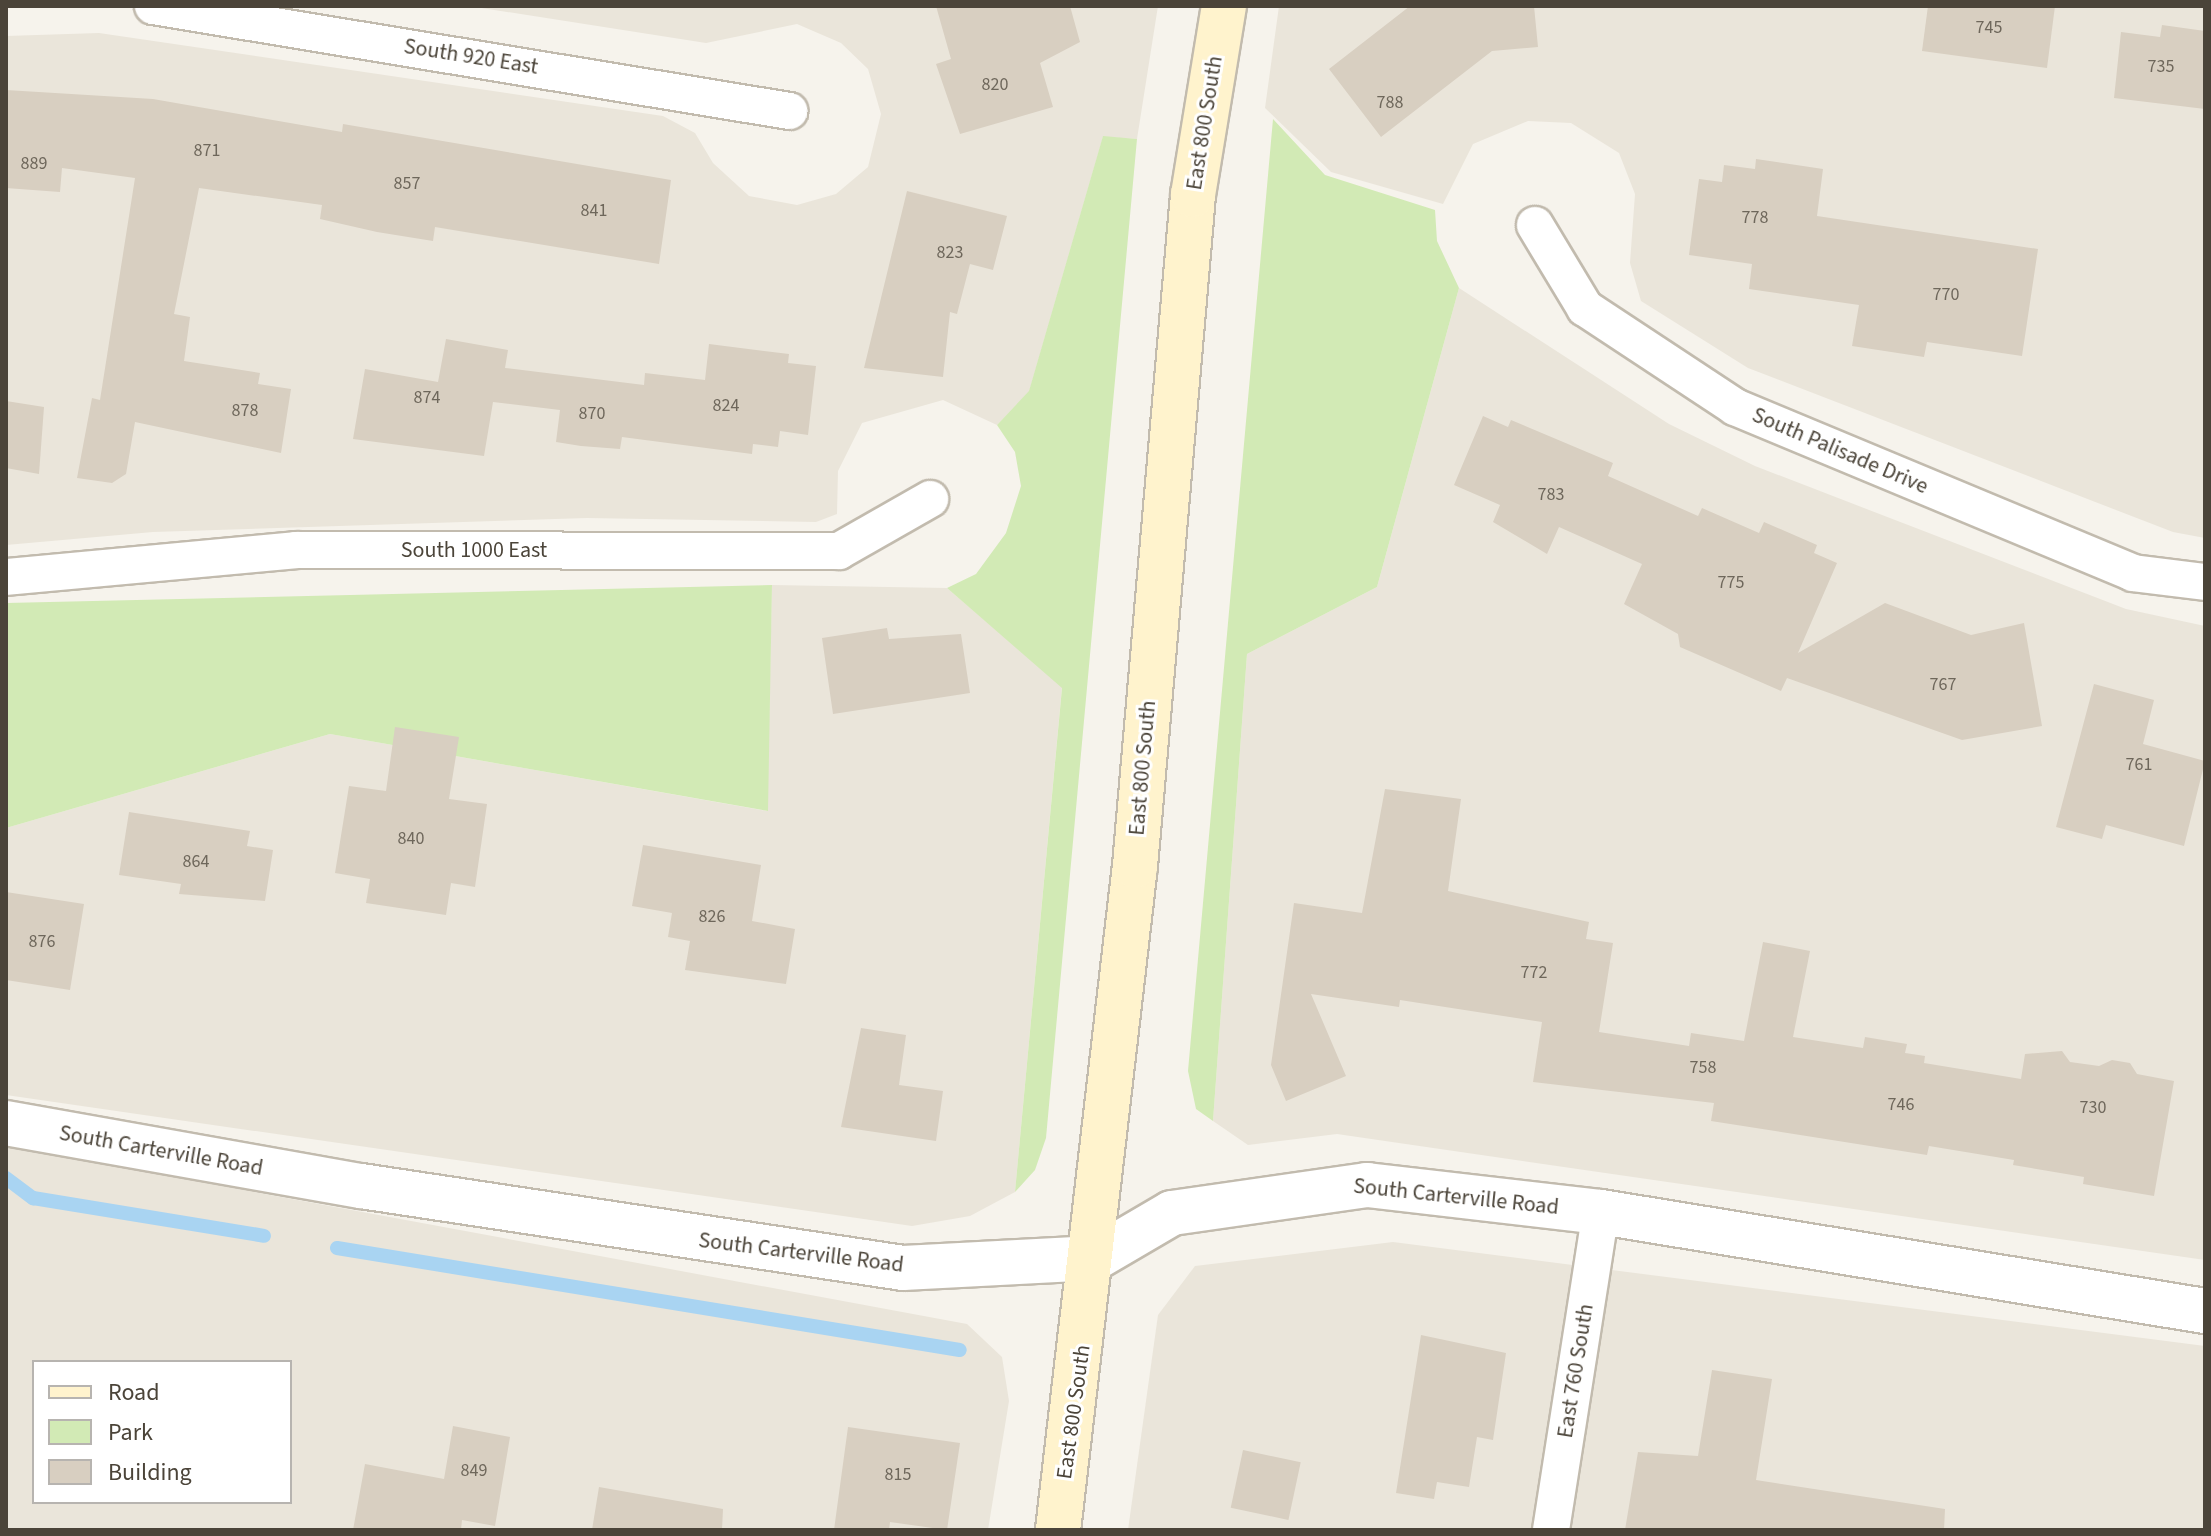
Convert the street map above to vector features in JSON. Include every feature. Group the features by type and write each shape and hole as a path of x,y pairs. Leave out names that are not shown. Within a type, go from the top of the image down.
{"main road":[{"name":"East 800 South","path":"1058,1530 1095,1258 1193,195 1224,6"}],"street":[{"name":"South 920 East","path":"153,6 789,111"},
{"name":"South Palisade Drive","path":"1535,225 1585,308 1735,407 2133,573 2205,582"},
{"name":"South 1000 East","path":"6,577 296,550 839,551 930,499"},
{"name":"South Carterville Road","path":"6,1123 376,1189 903,1268 1095,1258 1172,1213 1323,1186 1367,1185 1601,1212 2205,1311"},
{"name":"East 760 South","path":"1551,1530 1601,1212"}],"shaded area":[{"path":"469,6 1158,6 1137,139 1103,137 1029,392 997,425 943,400 862,423 838,471 837,514 816,522 587,518 153,532 6,545 6,36 99,33 663,116 695,133 713,163 749,196 797,205 836,194 868,167 881,114 868,69 841,43 797,24 706,43"},
{"path":"1279,6 2205,6 2205,538 2173,532 1748,368 1641,301 1630,263 1635,194 1619,153 1571,123 1528,121 1473,144 1443,204 1331,172 1265,108"},
{"path":"1459,288 1669,424 1755,466 2126,609 2205,626 2205,1260 1337,1134 1248,1145 1213,1121 1247,654 1377,587"},
{"path":"772,585 947,588 1062,687 1015,1192 970,1216 912,1226 6,1095 6,828 330,734 767,811"},
{"path":"6,1146 967,1324 1002,1357 1009,1401 988,1530 6,1530"},
{"path":"1393,1242 2205,1346 2205,1530 1128,1530 1158,1315 1195,1266"}],"green space":[{"path":"1273,119 1325,175 1435,210 1437,241 1459,288 1377,587 1247,654 1213,1121 1196,1109 1188,1071"},
{"path":"1103,136 1137,139 1046,1138 1035,1170 1015,1192 1062,688 947,588 976,574 1006,533 1021,486 1015,452 997,425 1029,391"},
{"path":"772,585 768,811 330,734 6,828 6,603"}],"building":[{"path":"936,6 1070,6 1080,42 1040,63 1053,107 960,134 936,64 951,59"},
{"path":"1410,6 1534,6 1538,47 1492,51 1381,137 1329,69"},
{"path":"1928,6 2055,6 2047,68 1922,51"},
{"path":"2162,25 2205,31 2205,109 2114,98 2121,32 2160,37"},
{"path":"6,90 153,99 342,132 343,124 671,180 659,264 435,227 433,241 377,232 320,219 322,205 199,188 174,314 190,317 184,361 260,373 258,384 291,389 281,453 135,422 126,474 112,483 77,478 92,398 100,400 135,178 62,168 60,192 6,188"},
{"path":"1756,159 1823,169 1817,216 2038,249 2022,356 1927,342 1924,357 1852,346 1859,305 1749,289 1752,264 1689,255 1699,179 1722,182 1724,165 1755,169"},
{"path":"907,191 1007,216 993,270 970,264 957,314 950,312 943,377 864,368"},
{"path":"446,339 508,350 505,368 644,385 645,373 705,380 709,344 789,354 788,363 816,366 808,435 780,431 778,447 753,444 752,454 622,437 620,449 581,446 556,442 560,410 493,402 484,456 353,439 365,369 438,382"},
{"path":"6,401 44,407 39,474 6,468"},
{"path":"1483,416 1508,427 1511,420 1613,463 1608,476 1698,516 1702,508 1759,533 1764,522 1817,545 1814,553 1837,563 1798,653 1885,603 1971,635 2024,623 2042,726 1962,740 1787,678 1781,691 1680,647 1678,634 1624,604 1642,564 1559,527 1547,554 1493,522 1500,505 1454,485"},
{"path":"887,628 889,639 961,634 970,693 833,714 822,638"},
{"path":"2094,684 2154,700 2143,744 2205,761 2184,846 2106,825 2102,839 2056,827"},
{"path":"395,727 459,737 449,799 487,804 475,887 451,883 446,915 366,903 370,879 335,873 349,786 386,791"},
{"path":"1385,789 1461,799 1448,891 1589,922 1586,939 1613,943 1599,1032 1689,1046 1691,1033 1744,1041 1763,942 1810,951 1793,1037 1863,1048 1865,1037 1907,1044 1905,1053 1925,1056 1924,1063 2021,1079 2025,1054 2062,1051 2070,1062 2099,1066 2112,1060 2130,1063 2137,1074 2174,1081 2154,1196 2083,1184 2084,1177 2013,1165 2014,1160 1929,1146 1927,1155 1711,1121 1714,1103 1533,1082 1542,1022 1400,1000 1399,1007 1311,994 1346,1076 1286,1101 1271,1065 1294,903 1362,913"},
{"path":"129,812 250,831 247,846 273,850 265,901 179,894 181,884 119,875"},
{"path":"643,845 761,865 752,921 795,929 786,984 685,970 690,941 668,937 672,913 632,906"},
{"path":"6,892 84,904 70,990 6,980"},
{"path":"861,1028 906,1035 899,1085 943,1091 936,1141 841,1127"},
{"path":"1421,1335 1506,1353 1493,1440 1477,1437 1469,1487 1437,1482 1434,1499 1396,1493"},
{"path":"1712,1370 1772,1379 1756,1480 1945,1509 1944,1530 1625,1530 1638,1452 1698,1456"},
{"path":"453,1426 510,1437 495,1526 462,1520 461,1530 353,1530 365,1464 444,1479"},
{"path":"848,1427 960,1443 947,1530 890,1522 889,1530 834,1530"},
{"path":"1243,1450 1301,1462 1288,1520 1231,1508"},
{"path":"599,1487 723,1509 722,1530 592,1530"}],"waterway":[{"path":"6,1178 33,1198 264,1236"},
{"path":"337,1248 960,1350"}]}
